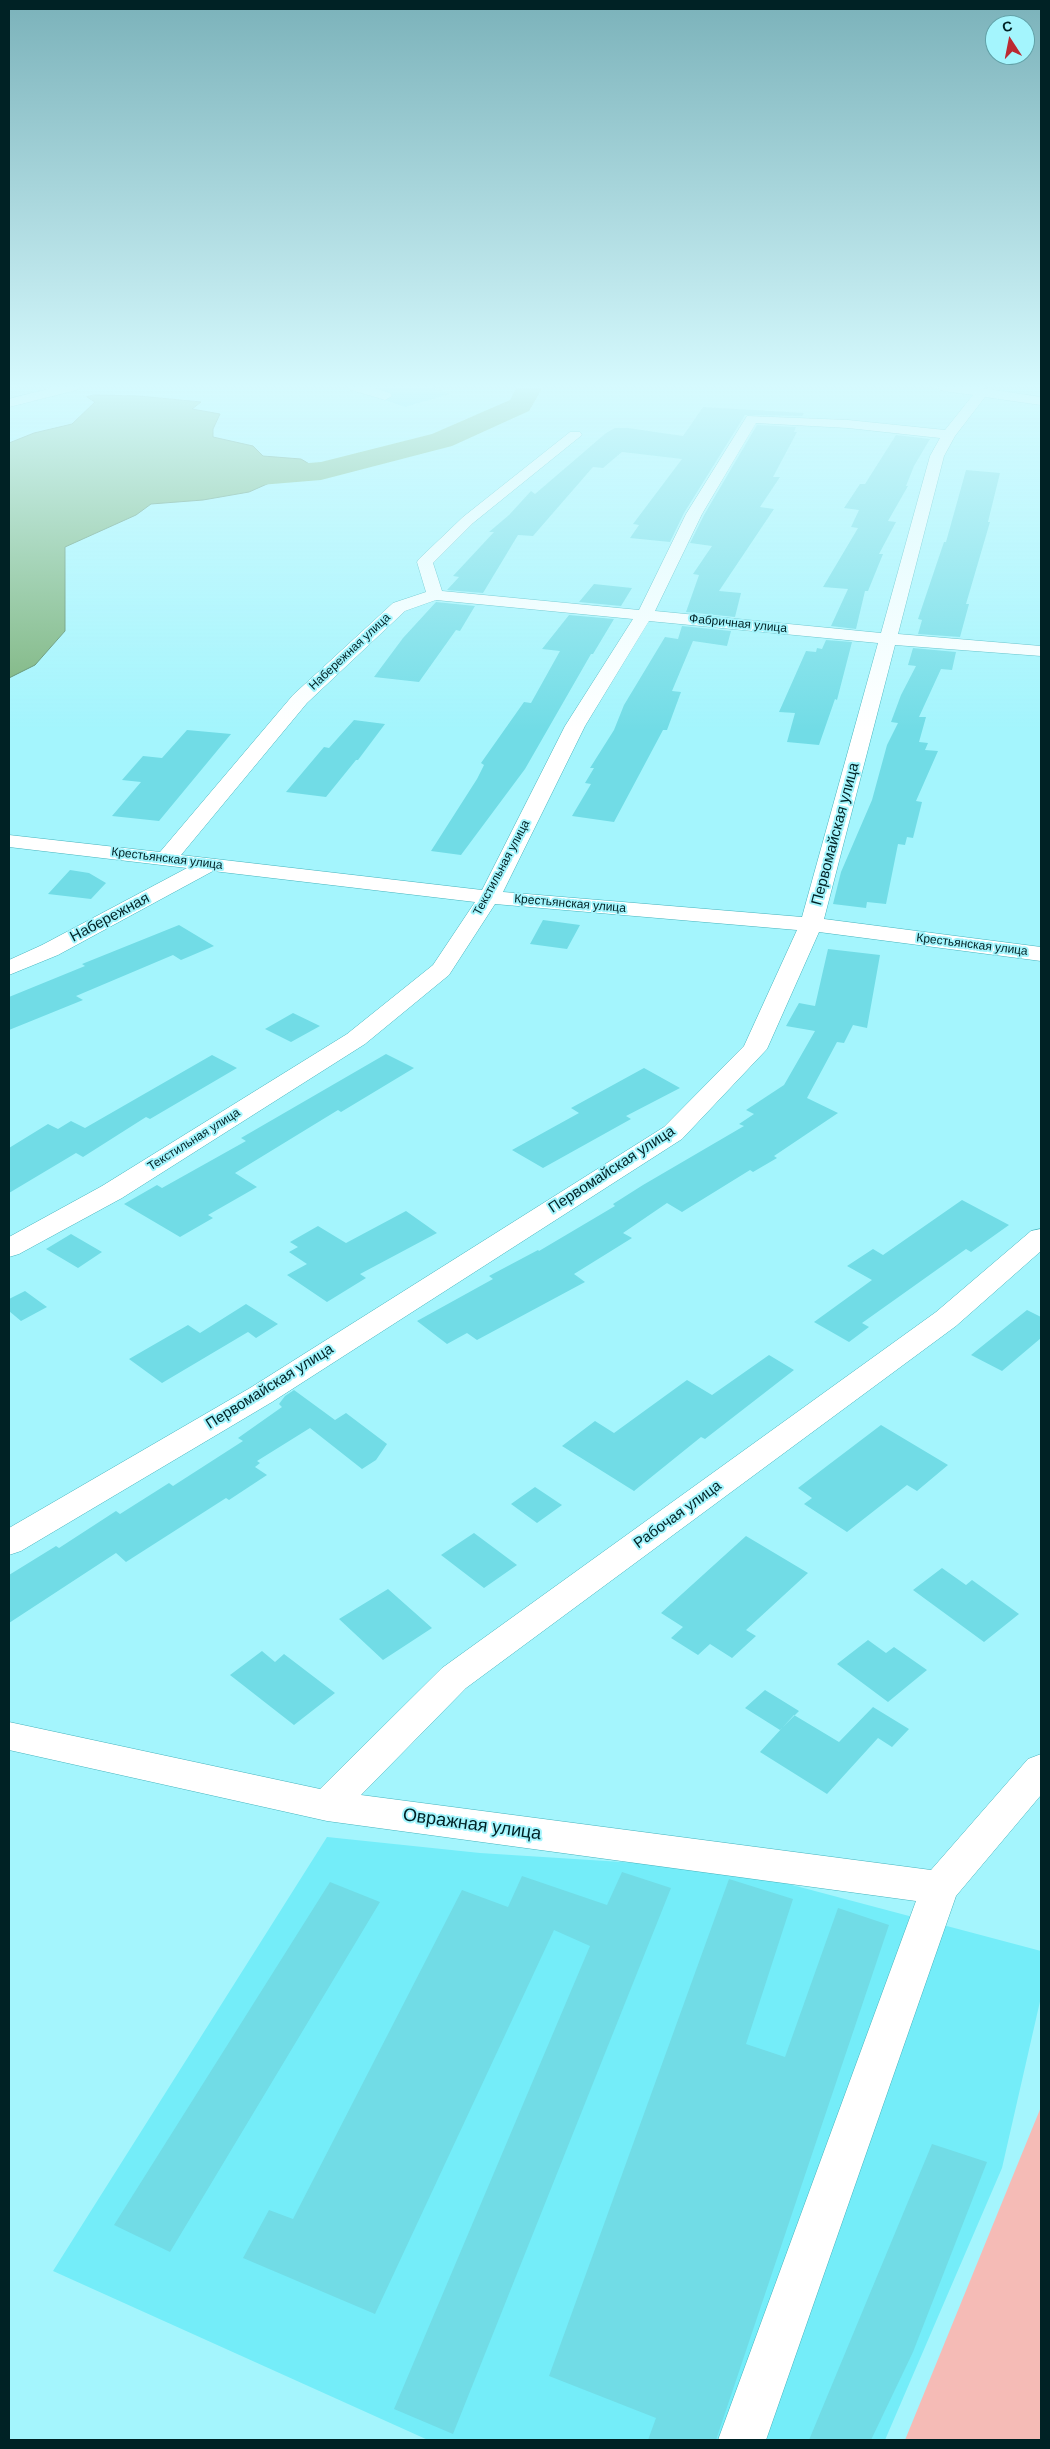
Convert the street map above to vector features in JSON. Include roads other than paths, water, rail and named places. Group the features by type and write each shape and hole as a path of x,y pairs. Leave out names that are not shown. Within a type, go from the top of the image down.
{"street":[{"path":"435,595 425,562 468,520 492,501"},
{"name":"Текстильная улица","path":"9,1248 112,1192 356,1039 441,970 489,897 575,726 645,614 702,501"},
{"name":"Первомайская улица","path":"9,1543 261,1395 673,1133 755,1050 811,924 925,501"},
{"name":"Фабричная улица","path":"435,595 888,639 1041,651"},
{"name":"Набережная улица","path":"168,858 300,699 399,607 435,595"},
{"name":"Крестьянская улица","path":"9,841 168,858 209,865 489,897 811,924 1041,954"},
{"name":"Набережная","path":"9,968 50,950 209,865"},
{"name":"Рабочая улица","path":"327,1806 454,1678 946,1319 1041,1237"},
{"name":"Овражная улица","path":"9,1736 327,1806 940,1888"},
{"path":"742,2440 940,1888 1041,1768"}]}
